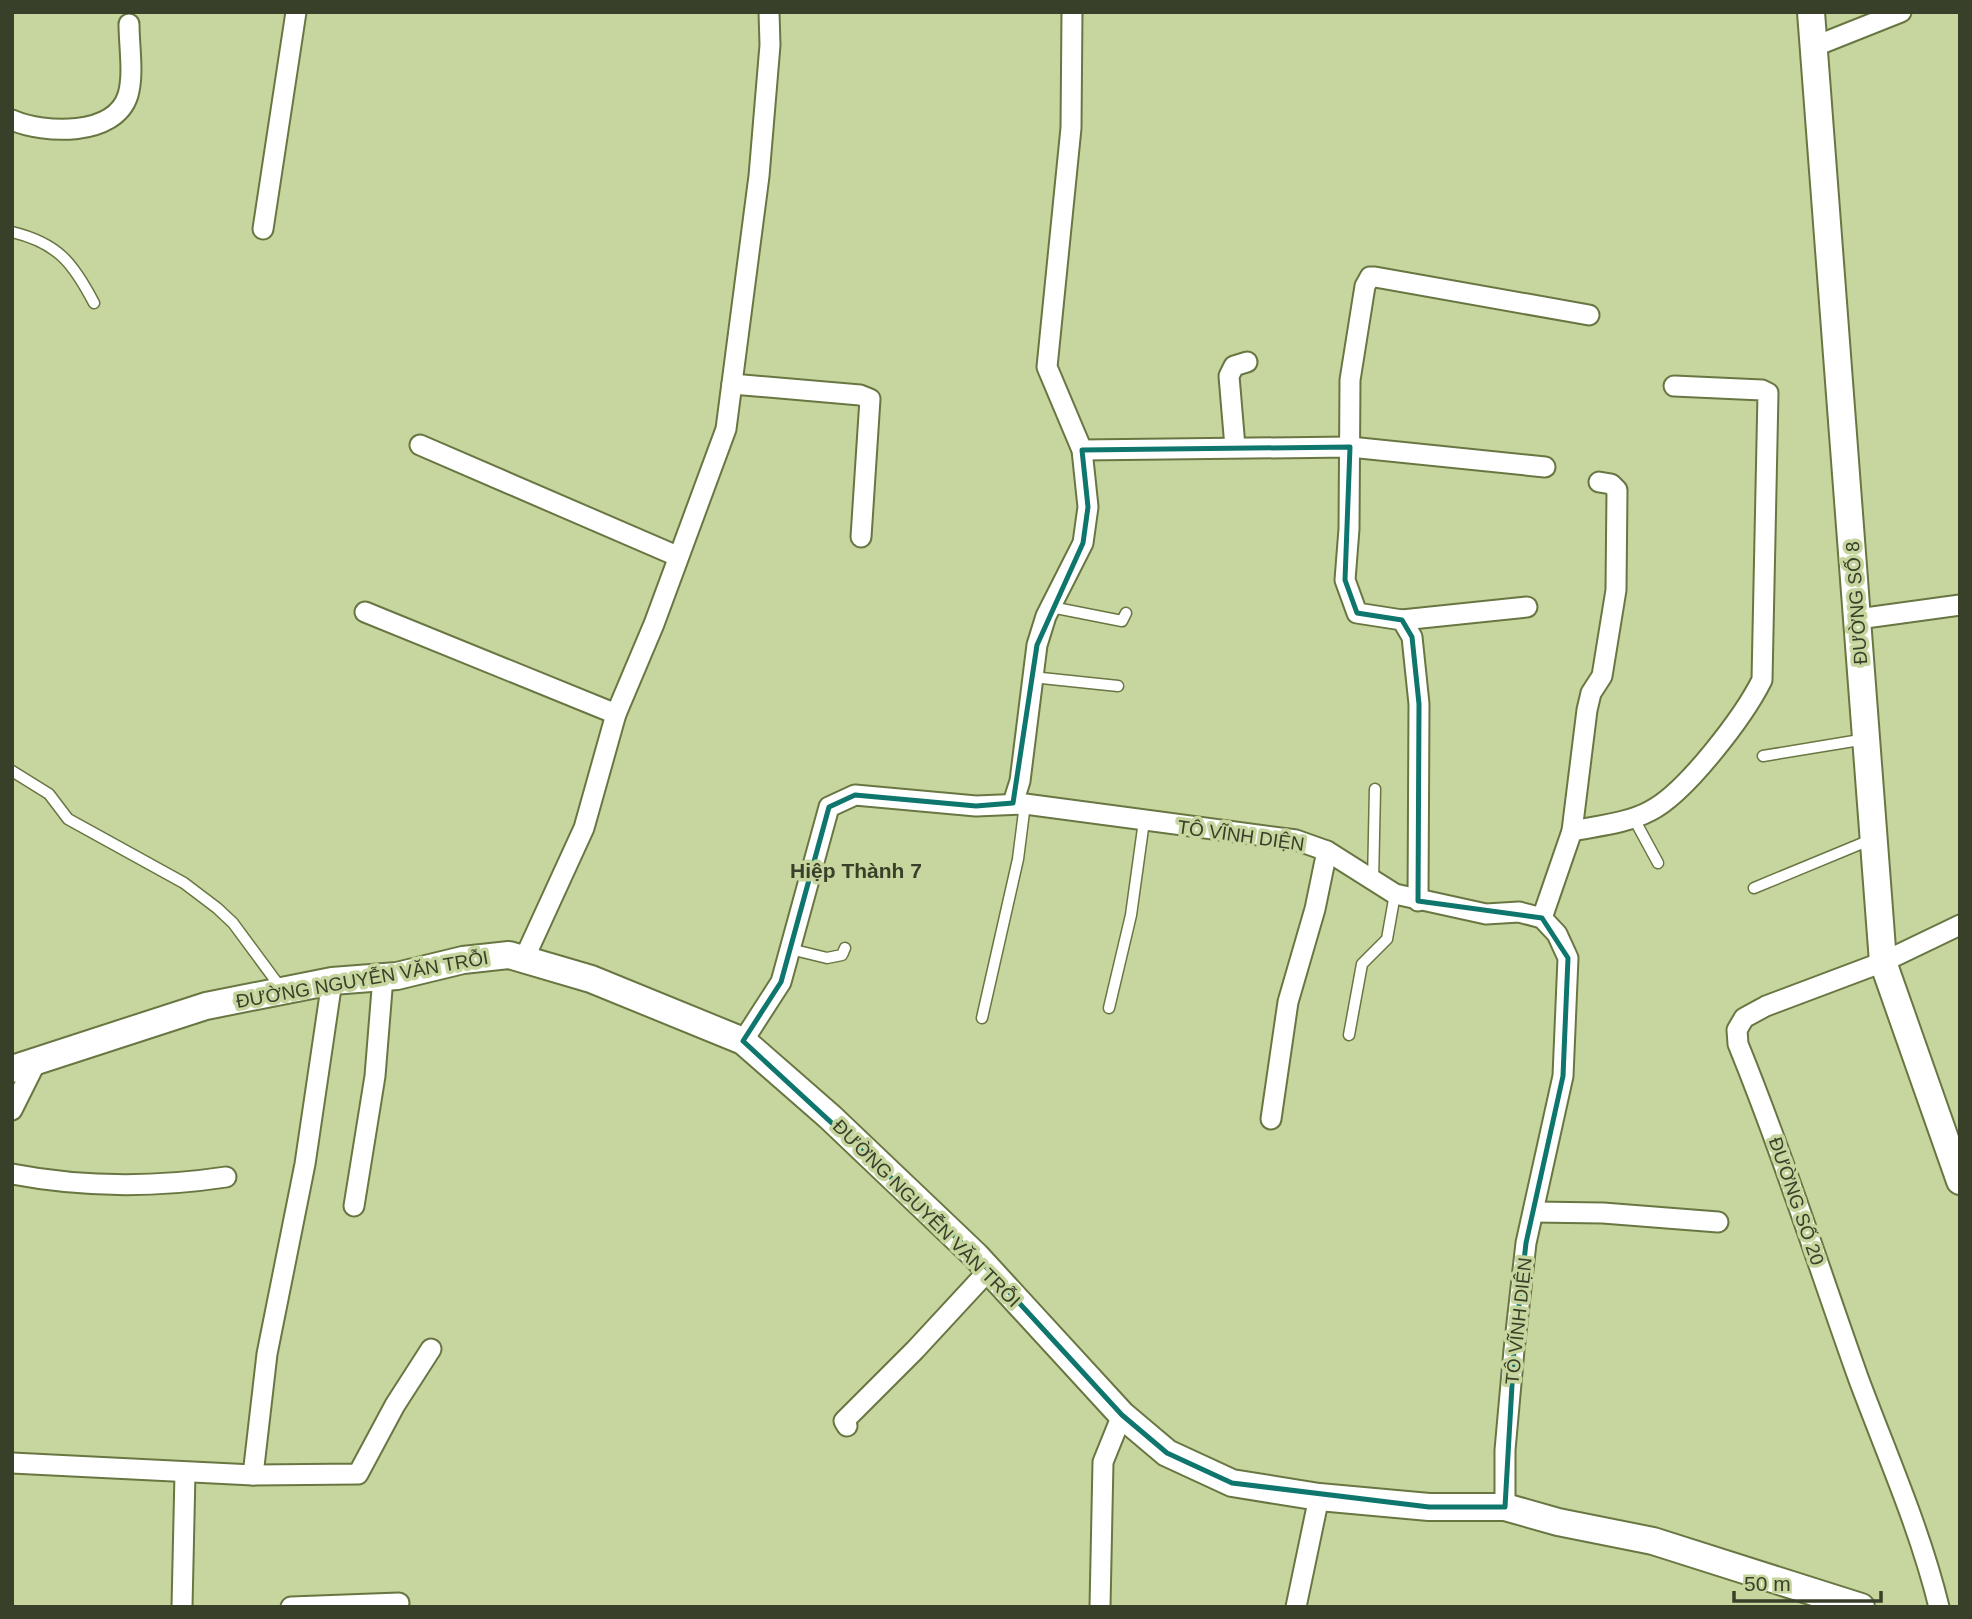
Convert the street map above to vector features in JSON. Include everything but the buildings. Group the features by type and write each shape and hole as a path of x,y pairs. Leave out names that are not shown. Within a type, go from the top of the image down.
{"street":[{"path":"263,229 296,12"},
{"path":"524,959 584,828 617,714 654,624 726,429 759,176 770,46 769,12"},
{"path":"1019,803 1037,645 1050,607 1083,543 1088,507 1082,450 1047,367 1071,128 1072,12"},
{"name":"ĐƯỜNG SỐ 8","path":"1811,12 1883,962 1960,1181"},
{"path":"1813,47 1901,12"},
{"path":"12,120 41,127 66,128 101,124 110,118 128,94 129,24"},
{"path":"1527,607 1402,620 1357,613 1345,580 1350,380 1365,286 1370,277 1589,315"},
{"path":"1235,447 1228,376 1234,366 1247,362"},
{"path":"732,384 869,397 861,537"},
{"path":"1572,831 1651,811 1678,790 1749,705 1762,680 1768,393 1762,390 1674,386"},
{"path":"420,445 677,556"},
{"path":"1082,450 1350,447 1545,467"},
{"path":"1542,918 1572,831 1587,710 1591,693 1602,676 1616,590 1617,490 1611,484 1599,482"},
{"path":"1858,619 1960,605"},
{"path":"365,612 617,714"},
{"path":"1402,620 1412,637 1419,704 1418,901"},
{"name":"TÔ VĨNH DIỆN","path":"743,1041 780,982 829,807 855,795 976,806 1019,803 1296,840 1327,851 1395,894 1486,914 1519,912 1542,918 1557,934 1568,958 1568,1009 1563,1076 1526,1243 1506,1450 1505,1507"},
{"path":"1271,1119 1288,1002 1315,909 1327,851"},
{"name":"ĐƯỜNG SỐ 20","path":"1939,1607 1930,1569 1859,1379 1780,1149 1738,1044 1737,1030 1744,1018 1766,1006 1883,962 1960,925"},
{"name":"ĐƯỜNG NGUYỄN VĂN TRỖI","path":"24,1065 206,1006 332,981 383,977 463,960 509,955 524,959 591,979 743,1041 830,1116 989,1270 1122,1415 1167,1453 1232,1483 1319,1497 1429,1507 1505,1507 1558,1522 1653,1541 1861,1607"},
{"path":"354,1206 375,1076 383,977"},
{"path":"253,1475 267,1354 305,1164 332,981"},
{"path":"12,1110 24,1065"},
{"path":"12,1174 65,1184 118,1186 167,1186 226,1177"},
{"path":"1534,1212 1603,1213 1718,1222"},
{"path":"847,1426 844,1421 989,1270"},
{"path":"12,1463 185,1473 358,1474 389,1415 432,1349"},
{"path":"1100,1607 1103,1462 1122,1415"},
{"path":"182,1607 185,1473"},
{"path":"1296,1607 1319,1497"},
{"path":"291,1607 399,1603"}],"lane":[{"path":"12,232 29,236 56,251 75,267 94,303"},
{"path":"1050,607 1122,621 1126,613"},
{"path":"1032,677 1118,686"},
{"path":"1763,756 1867,739"},
{"path":"12,771 49,794 68,819 184,883 217,908 233,923 284,991"},
{"path":"1373,882 1375,789"},
{"path":"982,1018 1018,859 1019,803"},
{"path":"1633,817 1658,863"},
{"path":"1110,1008 1131,915 1144,821"},
{"path":"1754,888 1874,839"},
{"path":"1349,1035 1362,964 1387,939 1395,894"},
{"path":"790,948 827,958 842,954 845,948"}],"highlighted area":[{"path":"1350,447 1345,580 1357,613 1402,620 1412,637 1419,704 1418,901 1542,918 1568,958 1563,1076 1526,1243 1514,1350 1505,1507 1429,1507 1232,1483 1167,1453 1122,1415 976,1256 743,1041 781,982 829,807 855,795 976,806 1013,803 1037,645 1083,543 1088,507 1082,450"}],"district":[{"name":"Hiệp Thành 7","path":"856,871"}]}
